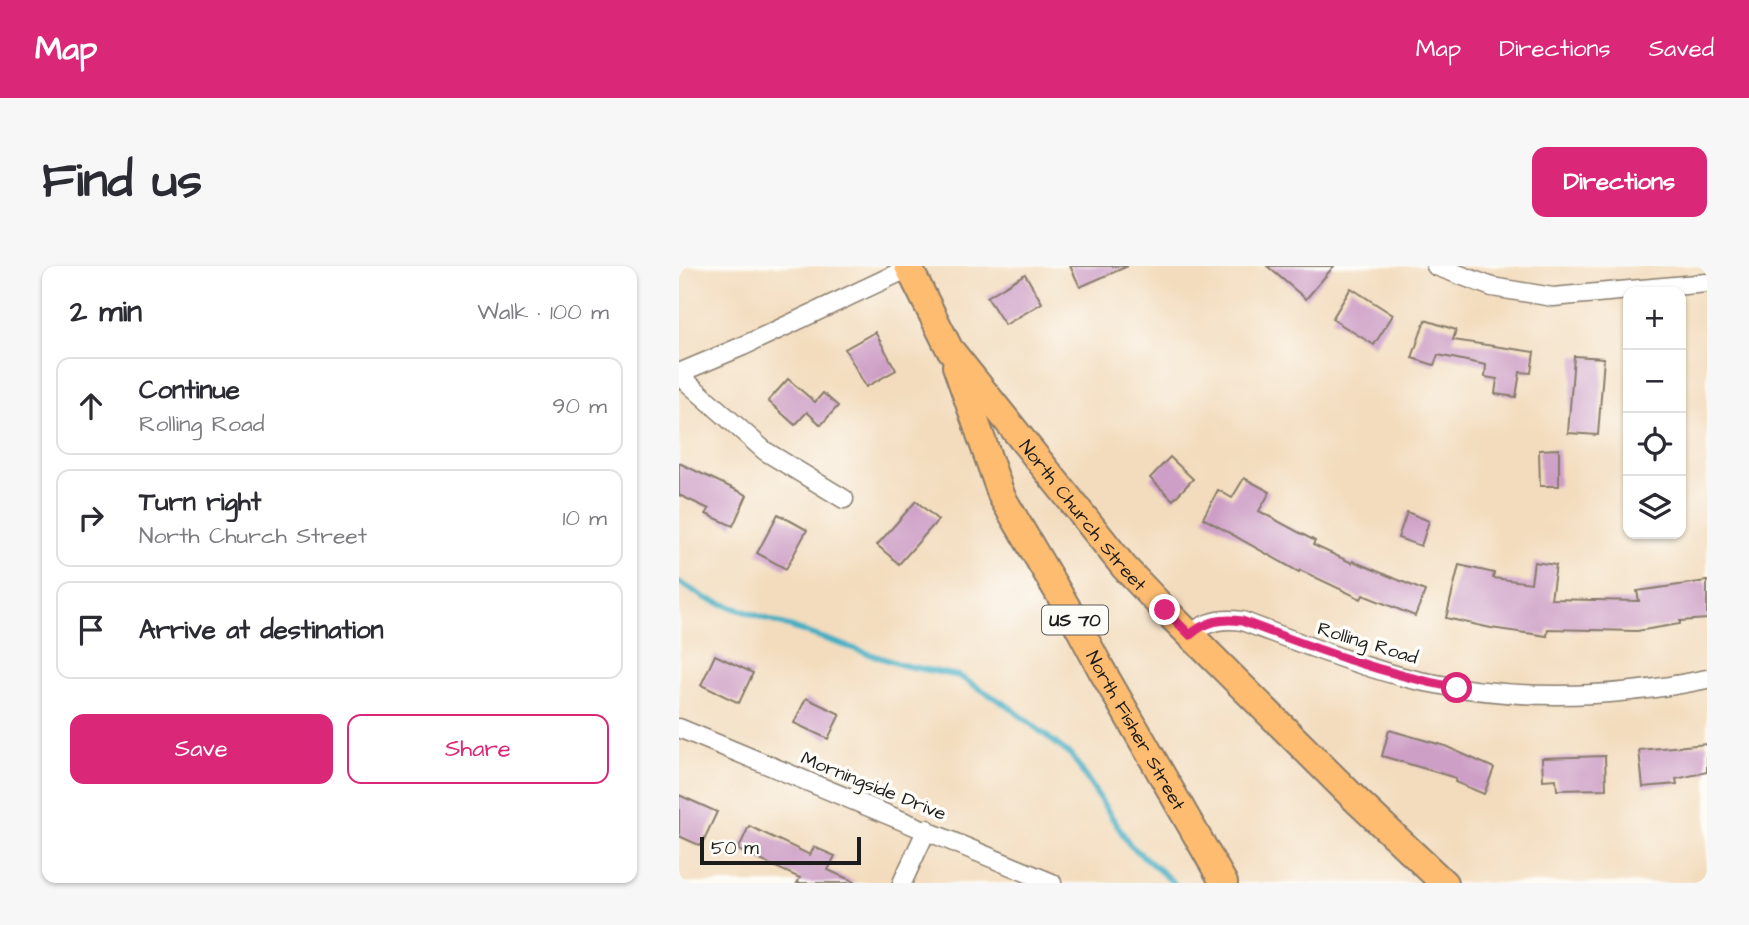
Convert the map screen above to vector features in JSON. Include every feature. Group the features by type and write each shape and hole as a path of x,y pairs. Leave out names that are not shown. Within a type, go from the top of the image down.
{"main road":[{"name":"North Church Street","path":"910,267 950,348 1124,567 1444,883"},
{"name":"North Fisher Street","path":"950,348 1002,497 1079,626 1224,883"}],"street":[{"path":"1436,266 1492,287 1553,297 1707,283"},
{"path":"843,499 765,451 679,374 910,267"},
{"name":"Rolling Road","path":"1190,635 1211,622 1230,619 1242,621 1316,649 1417,680 1502,693 1569,696 1614,694 1707,679"},
{"name":"Morningside Drive","path":"679,728 1052,883"},
{"path":"902,883 927,830"}],"building":[{"path":"1070,266 1128,266 1080,287"},
{"path":"1267,266 1334,266 1306,299"},
{"path":"1025,274 1042,303 1005,325 987,297"},
{"path":"1351,288 1393,315 1374,345 1332,319"},
{"path":"1425,320 1456,330 1453,340 1534,352 1531,373 1520,372 1516,397 1495,394 1497,379 1485,377 1486,365 1438,355 1434,365 1412,358"},
{"path":"875,332 896,370 866,387 845,349"},
{"path":"1574,356 1604,358 1598,435 1568,433"},
{"path":"788,379 815,402 823,393 838,406 821,425 807,412 795,425 768,401"},
{"path":"1559,449 1559,486 1540,486 1539,450"},
{"path":"1170,457 1193,479 1173,500 1150,478"},
{"path":"679,463 747,495 733,526 706,514 709,509 679,495"},
{"path":"1244,478 1270,492 1259,511 1315,541 1313,545 1425,591 1415,616 1363,595 1361,599 1300,570 1299,572 1203,518 1218,490 1232,498"},
{"path":"916,501 938,520 899,564 877,545"},
{"path":"1407,512 1429,521 1421,546 1398,538"},
{"path":"778,514 807,530 786,569 757,553"},
{"path":"1534,562 1556,565 1551,599 1639,601 1637,591 1707,581 1707,619 1680,621 1680,624 1637,631 1548,629 1547,636 1446,618 1459,565 1494,573 1493,578 1531,583"},
{"path":"715,655 753,673 739,703 701,685"},
{"path":"806,698 840,714 828,739 794,723"},
{"path":"1389,730 1445,746 1494,768 1484,794 1455,782 1456,778 1382,756"},
{"path":"1707,744 1707,772 1676,779 1677,784 1643,787 1639,750"},
{"path":"1605,756 1606,789 1557,790 1556,779 1543,780 1542,758"},
{"path":"679,795 717,812 701,846 679,836"},
{"path":"749,826 810,855 814,847 835,856 828,870 857,883 797,883 800,878 738,850"}],"waterway":[{"path":"679,582 705,598 902,665 959,676 1008,706 1072,756 1130,845 1174,883"}],"route":[{"path":"1165,610 1190,635 1211,622 1230,619 1242,621 1316,649 1417,680 1457,688"}]}
